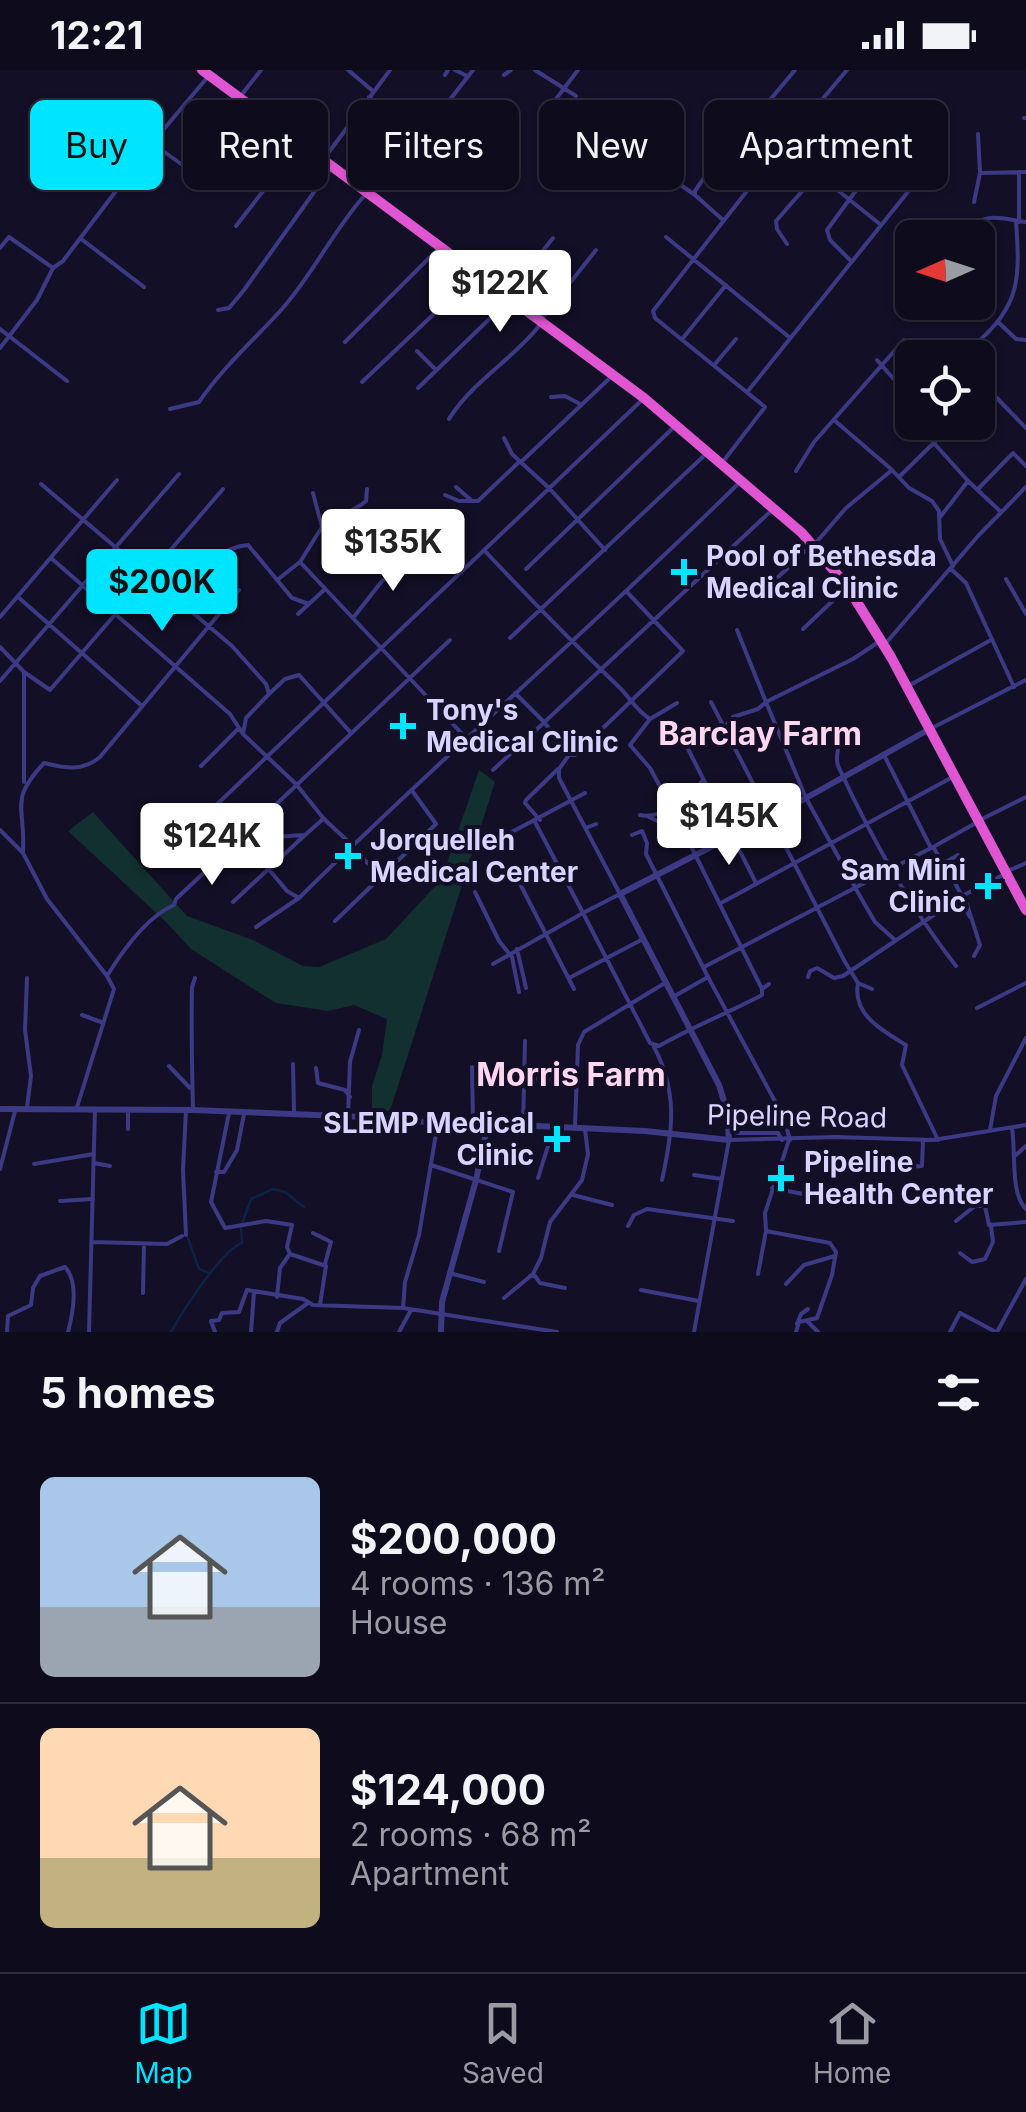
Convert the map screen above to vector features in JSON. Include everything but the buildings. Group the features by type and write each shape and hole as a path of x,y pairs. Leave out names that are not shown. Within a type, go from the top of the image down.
{"highway":[{"path":"205,73 242,100"},
{"path":"328,164 614,374 742,480 813,546 847,586 883,646 949,779 976,823"},
{"path":"883,646 1026,918"},
{"path":"1004,874 1026,910"}],"street":[{"path":"239,98 261,70"},
{"path":"348,70 374,91"},
{"path":"328,164 390,70"},
{"path":"455,70 467,76"},
{"path":"449,100 472,70"},
{"path":"504,75 511,70"},
{"path":"535,70 576,96"},
{"path":"555,100 578,70"},
{"path":"695,196 694,191 722,153 795,70"},
{"path":"823,100 848,70"},
{"path":"163,128 205,73"},
{"path":"974,202 980,173 978,134"},
{"path":"979,340 998,322 1023,273 1018,172"},
{"path":"980,173 1026,172"},
{"path":"684,188 723,221"},
{"path":"0,348 37,300 53,268 116,190"},
{"path":"236,226 265,190"},
{"path":"218,310 229,308 244,290 311,190"},
{"path":"722,463 766,408 655,318 653,312 748,190"},
{"path":"787,244 776,229 776,221 803,190"},
{"path":"839,190 881,225"},
{"path":"852,262 826,234 856,190"},
{"path":"748,391 909,190"},
{"path":"170,408 200,402 217,378 283,308 346,216 366,194"},
{"path":"984,220 1020,222"},
{"path":"3,231 53,268"},
{"path":"0,248 9,236"},
{"path":"80,238 144,287"},
{"path":"418,388 510,296 553,238"},
{"path":"666,238 789,337"},
{"path":"345,342 441,246"},
{"path":"449,419 457,406 526,343 596,250"},
{"path":"362,382 478,272"},
{"path":"683,338 726,284"},
{"path":"998,322 1016,339 1026,340"},
{"path":"0,330 67,381"},
{"path":"715,364 736,339"},
{"path":"417,351 436,370"},
{"path":"796,471 807,451 895,351"},
{"path":"876,360 895,382"},
{"path":"445,495 460,501 483,498 614,374"},
{"path":"551,397 565,396 580,404"},
{"path":"995,396 1026,428"},
{"path":"299,898 287,891 241,836 212,809 644,398"},
{"path":"834,420 908,488 932,502 941,516"},
{"path":"526,569 674,426"},
{"path":"504,438 605,550"},
{"path":"929,440 1001,512"},
{"path":"899,477 938,440"},
{"path":"510,638 707,453"},
{"path":"978,489 1013,453 1026,466"},
{"path":"778,576 790,561 813,546 846,508 892,470"},
{"path":"0,681 180,474"},
{"path":"0,616 117,480"},
{"path":"256,927 299,898 570,640 659,563 742,480"},
{"path":"968,481 941,516 940,539 952,568 966,582 1014,687"},
{"path":"41,484 232,646 266,684 270,694"},
{"path":"684,743 715,727 724,729 733,716 758,709 883,646 1026,486"},
{"path":"456,487 471,500"},
{"path":"0,647 24,672 50,690 223,489"},
{"path":"277,580 300,562 322,527 366,501 367,489"},
{"path":"313,493 322,527"},
{"path":"493,770 774,508"},
{"path":"179,602 220,552 248,546 292,598 309,604"},
{"path":"484,550 600,672 622,690 628,702 650,719"},
{"path":"353,618 382,581 418,554"},
{"path":"52,558 230,714 243,734 296,784 324,819 372,867 384,872"},
{"path":"300,562 466,738"},
{"path":"1006,579 1026,614"},
{"path":"803,628 847,586"},
{"path":"298,614 325,589"},
{"path":"24,783 44,763 65,768 93,763 239,590"},
{"path":"515,693 544,722 568,755 575,756 601,733 683,651 626,590"},
{"path":"18,596 142,706"},
{"path":"737,630 806,798 872,917 895,940"},
{"path":"108,976 132,940 174,905 241,836 450,640"},
{"path":"906,688 991,641"},
{"path":"23,853 24,672"},
{"path":"243,734 246,718 285,679 299,675 351,733"},
{"path":"493,964 1026,680"},
{"path":"710,702 845,962 853,970 865,1016 906,1044 902,1065 938,1140"},
{"path":"654,1047 762,995 650,768 630,745 650,719 677,703"},
{"path":"202,766 239,728"},
{"path":"832,732 840,744 837,762 868,824 924,924 956,966"},
{"path":"679,734 756,883"},
{"path":"884,754 905,802 946,866 934,871"},
{"path":"568,755 526,800 669,1081 674,1110 662,1180"},
{"path":"559,769 559,778 724,1097 729,1140 694,1332"},
{"path":"720,904 949,779"},
{"path":"649,817 670,808 703,781"},
{"path":"335,921 436,824 412,790"},
{"path":"489,844 585,793"},
{"path":"704,967 1026,797"},
{"path":"640,815 684,834"},
{"path":"233,902 324,819"},
{"path":"586,828 596,824"},
{"path":"0,830 23,853 47,899 114,989 76,1108"},
{"path":"632,835 642,831 647,842 646,854 784,1118 787,1140 765,1213 758,1274"},
{"path":"273,837 305,835"},
{"path":"944,863 958,855"},
{"path":"808,978 813,969 837,979 962,896 1026,863"},
{"path":"372,867 374,880"},
{"path":"946,877 951,876 970,916 980,945 974,956"},
{"path":"517,878 574,989"},
{"path":"475,892 509,954 520,992"},
{"path":"569,978 643,939"},
{"path":"940,945 946,940"},
{"path":"517,948 526,988"},
{"path":"673,997 708,977"},
{"path":"27,978 27,1108"},
{"path":"92,1242 171,1244 184,1235 183,1170 194,1051 195,978"},
{"path":"858,982 872,990"},
{"path":"575,1128 578,1040 582,1040 586,1029 666,983"},
{"path":"762,989 768,984"},
{"path":"976,1008 1026,984"},
{"path":"82,1014 102,1022"},
{"path":"348,1117 350,1062 359,1030"},
{"path":"990,1132 996,1096 1026,1038"},
{"path":"523,1126 525,1041"},
{"path":"293,1064 294,1116"},
{"path":"169,1066 190,1088"},
{"path":"472,1067 474,1124"},
{"path":"316,1068 318,1083 344,1090 350,1097"},
{"path":"525,1079 565,1080"},
{"name":"Pipeline Road","path":"0,1108 190,1110 585,1128 729,1140 938,1140 1026,1126"},
{"path":"0,1169 16,1108"},
{"path":"89,1332 95,1109"},
{"path":"128,1110 128,1129"},
{"path":"230,1113 212,1209 225,1228 266,1221 290,1223 290,1254"},
{"path":"216,1172 224,1172 236,1150 244,1114"},
{"path":"402,1308 438,1122"},
{"path":"441,1332 440,1316 449,1272 490,1126"},
{"path":"538,1178 554,1127"},
{"path":"504,1298 530,1276 554,1214 573,1195 587,1164 585,1128"},
{"path":"1012,1128 1015,1190 1026,1209"},
{"path":"736,1132 778,1133 787,1140"},
{"path":"910,1167 922,1166 924,1140"},
{"path":"1016,1155 1026,1146"},
{"path":"34,1164 94,1154"},
{"path":"94,1164 110,1166"},
{"path":"431,1166 514,1192 499,1252"},
{"path":"694,1174 722,1180"},
{"path":"960,1253 972,1262 986,1259 993,1242 981,1187"},
{"path":"772,1188 808,1196"},
{"path":"573,1195 612,1205"},
{"path":"60,1201 93,1199"},
{"path":"956,1221 975,1206 983,1206"},
{"path":"628,1226 637,1212 648,1209 733,1221"},
{"path":"991,1226 1026,1222"},
{"path":"766,1230 830,1243 835,1256 817,1318 797,1324"},
{"path":"313,1234 331,1242 320,1305"},
{"path":"143,1293 144,1244"},
{"path":"290,1254 325,1264"},
{"path":"277,1297 280,1268 290,1254"},
{"path":"786,1284 804,1265 835,1256"},
{"path":"7,1332 8,1316 31,1305 33,1288 40,1276 65,1267 72,1275 74,1294 68,1332"},
{"path":"449,1272 484,1282"},
{"path":"530,1276 536,1276 540,1283 565,1288"},
{"path":"950,1332 960,1312 996,1332 1026,1280"},
{"path":"641,1290 700,1301"},
{"path":"215,1332 211,1321 219,1320 222,1313 239,1312 245,1291 320,1305 402,1308 557,1332"},
{"path":"251,1332 254,1292"},
{"path":"277,1332 280,1323 308,1302"},
{"path":"796,1332 801,1314 808,1308"},
{"path":"400,1332 411,1310"},
{"path":"806,1321 818,1332"}],"green space":[{"path":"479,770 495,782 390,1111 372,1112 372,1086 387,1019 354,1005 328,1011 276,1003 191,949 68,831 93,812 187,916 253,940 303,966 319,967 386,939 441,880"}],"waterway":[{"path":"171,1332 214,1268 242,1243 241,1227 251,1199 273,1189 285,1192 304,1207"},
{"path":"188,1238 199,1269 209,1273"}],"place":[{"name":"Pool of Bethesda Medical Clinic","path":"684,572"},
{"name":"Tony's Medical Clinic","path":"403,726"},
{"name":"Jorquelleh Medical Center","path":"348,856"},
{"name":"Sam Mini Clinic","path":"988,886"},
{"name":"SLEMP Medical Clinic","path":"557,1139"},
{"name":"Pipeline Health Center","path":"781,1178"}],"district":[{"name":"Barclay Farm","path":"760,733"},
{"name":"Morris Farm","path":"571,1074"}]}
